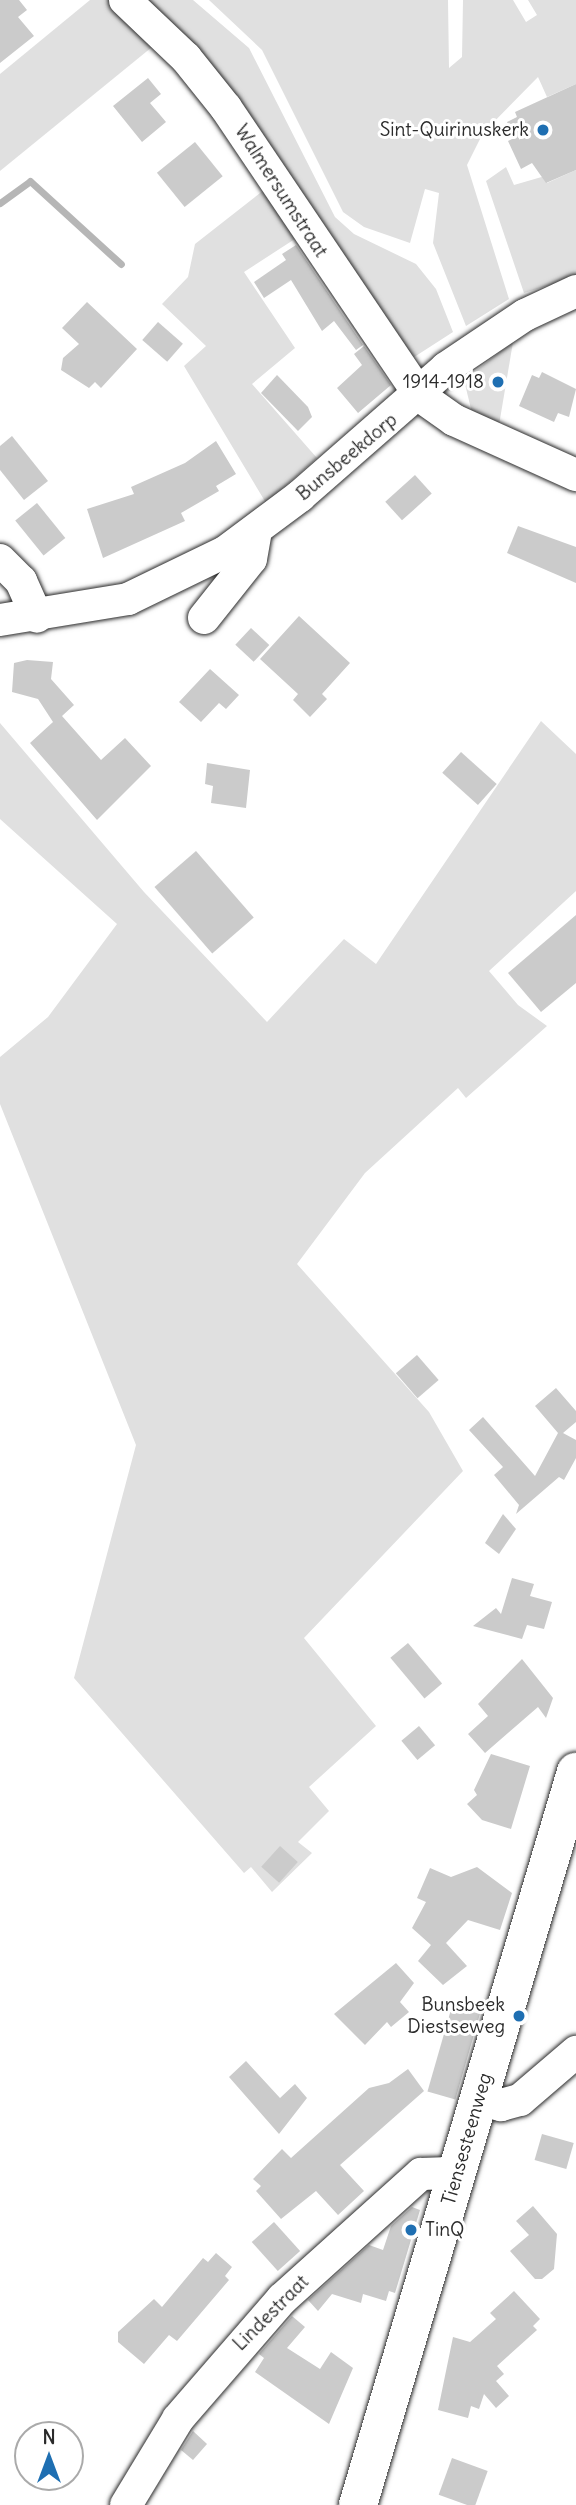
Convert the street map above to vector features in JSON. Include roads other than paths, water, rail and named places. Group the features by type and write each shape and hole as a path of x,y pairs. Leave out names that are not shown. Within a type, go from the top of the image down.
{"main road":[{"name":"Tiensesteenweg","path":"358,2505 576,1772"}],"street":[{"name":"Walmersumstraat","path":"125,0 186,58 226,108 420,396"},
{"name":"Bunsbeekdorp","path":"0,620 37,617 128,599 167,584 256,531 420,396 474,347 576,291"},
{"path":"420,396 454,420 576,475"},
{"path":"204,618 251,559 256,531"},
{"path":"0,560 21,581 37,617"},
{"path":"478,2099 501,2105 520,2099 576,2052"},
{"name":"Lindestraat","path":"126,2505 178,2419 282,2299 421,2174 457,2173"}],"waterway":[{"path":"0,203 30,181 121,264"}],"place":[{"name":"Sint-Quirinuskerk","path":"543,130"},
{"name":"1914-1918","path":"498,382"},
{"name":"Bunsbeek Diestseweg","path":"519,2016"},
{"name":"TinQ","path":"411,2230"}]}
